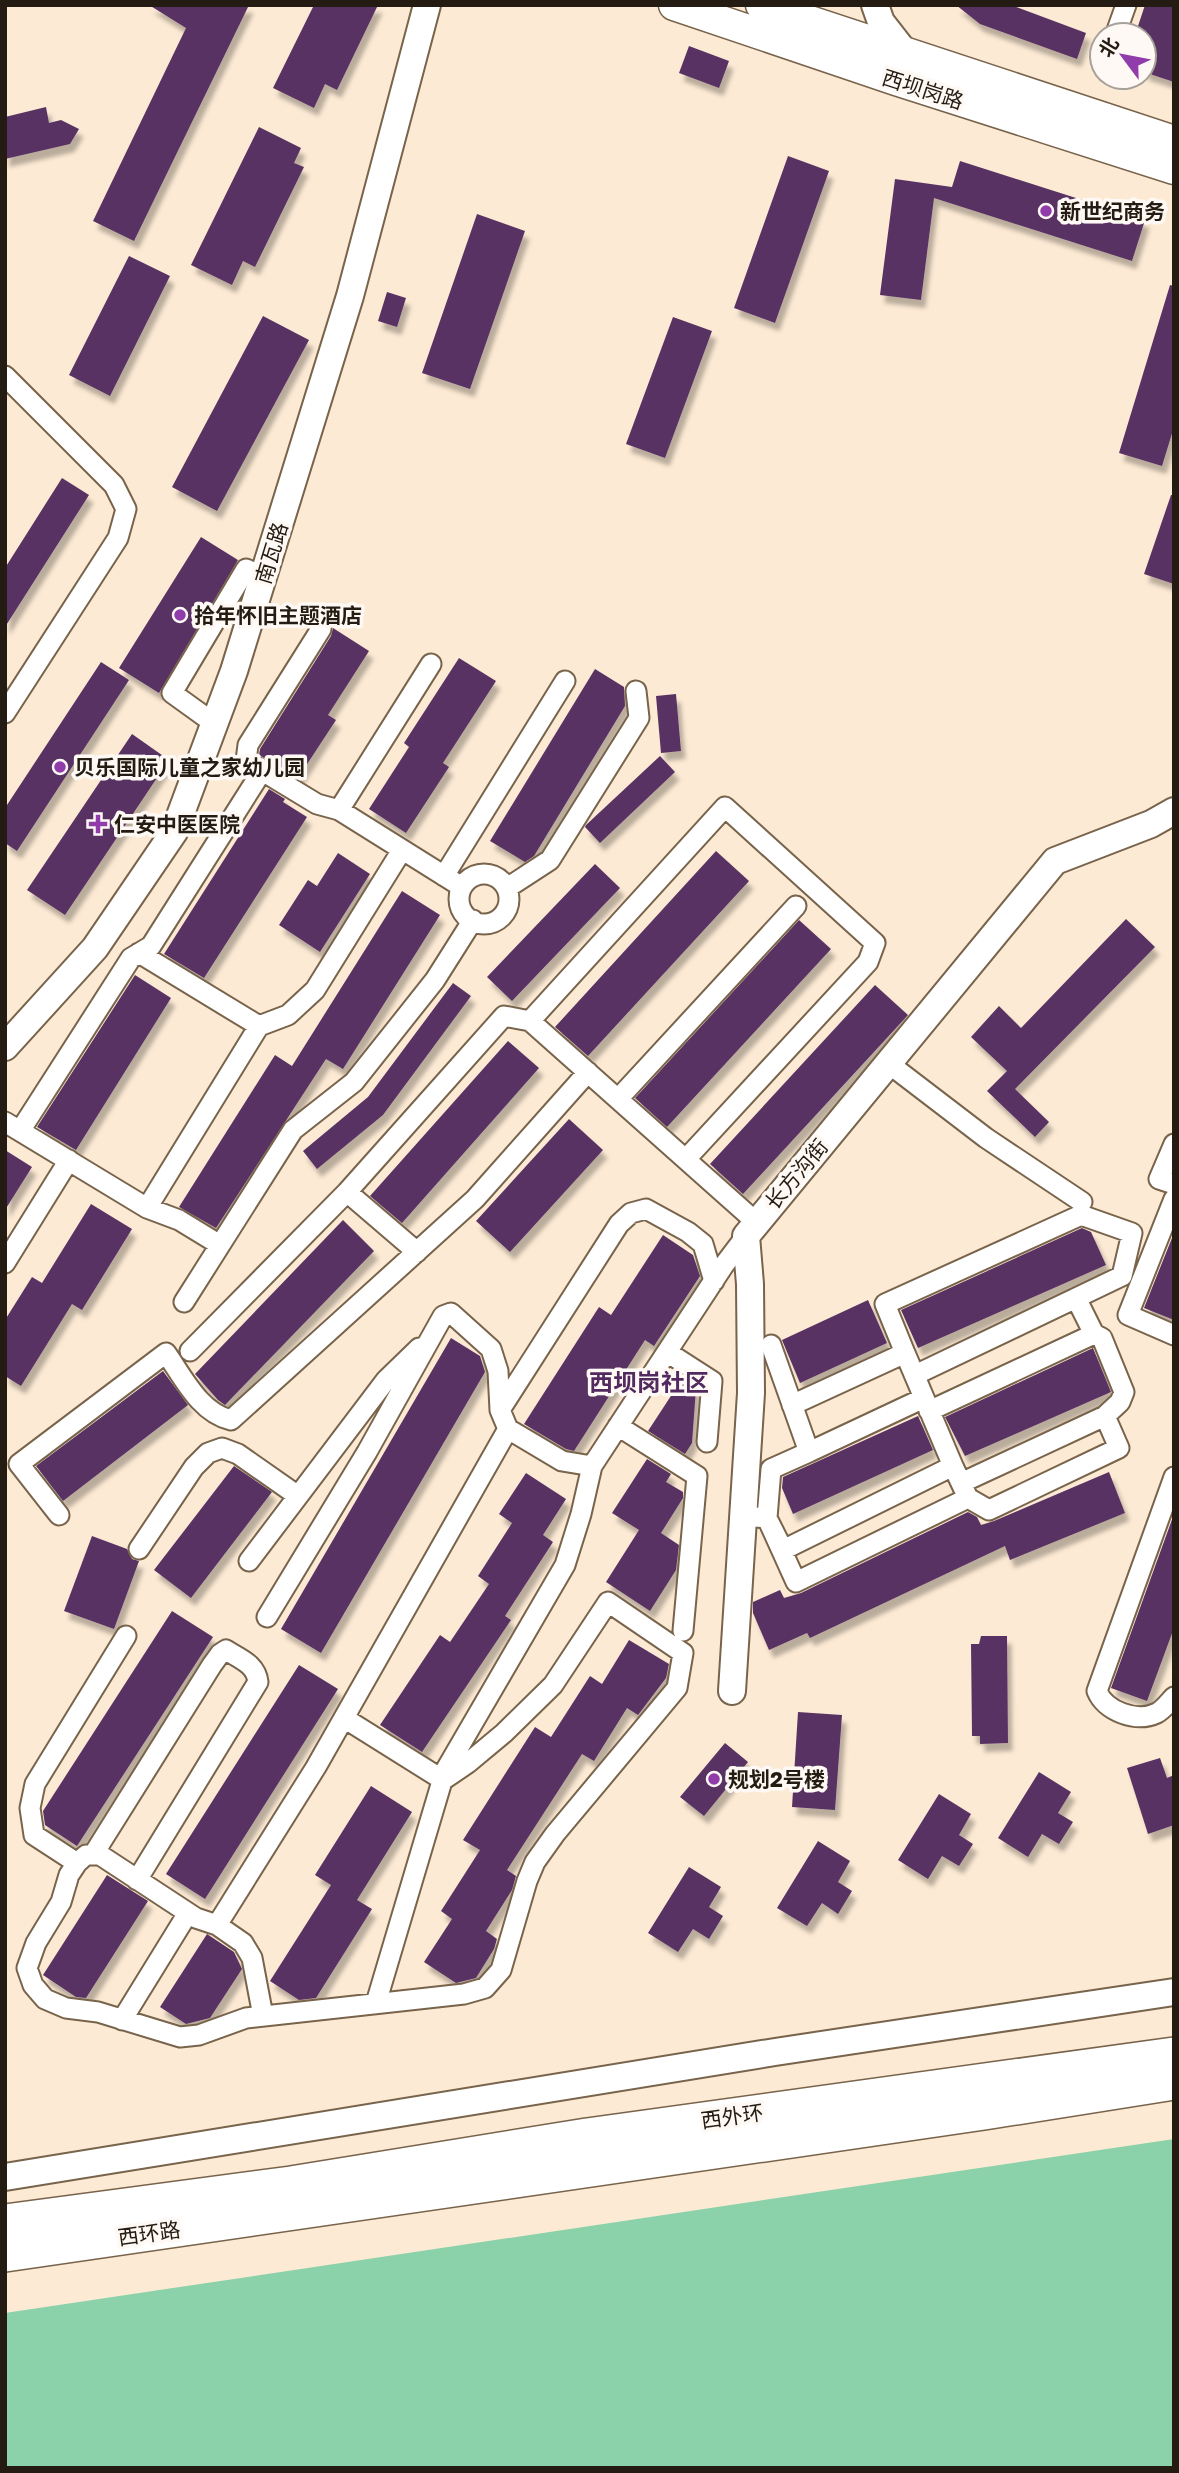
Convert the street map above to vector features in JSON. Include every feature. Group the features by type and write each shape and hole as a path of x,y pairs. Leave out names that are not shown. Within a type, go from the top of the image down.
{"highway":[{"name":"西外环","path":"292,2198 587,2136 1174,2054"},
{"name":"西外环","path":"292,2198 970,2114 1174,2082"},
{"name":"西环路","path":"5,2222 292,2198"},
{"name":"西环路","path":"5,2254 292,2198"}],"main road":[{"name":"西坝岗路","path":"674,5 1174,141"},
{"name":"西坝岗路","path":"761,5 901,67 1174,169"}],"street":[{"name":"南瓦路","path":"5,1047 95,948 174,832 234,671 350,296 427,5"},
{"path":"875,5 901,67"},
{"path":"5,376 114,485 126,509 118,538 12,687 5,713"},
{"path":"215,724 172,693 246,569 264,577"},
{"path":"321,629 248,745 246,761 317,804 339,810 462,887"},
{"path":"339,810 431,664"},
{"path":"444,876 565,681"},
{"path":"507,888 550,860 639,718 636,691"},
{"path":"220,1245 178,1220 147,1208 13,1127 131,958 151,946 262,771"},
{"path":"530,1021 725,807 875,943 868,962 686,1159"},
{"name":"长方沟街","path":"751,1229 1055,861 1151,824 1174,811"},
{"path":"147,1208 259,1026 288,1015 315,990 402,850"},
{"path":"488,874 502,881 507,888 509,903 501,917 485,924 473,920 463,912 460,904 462,887 473,876 488,874"},
{"path":"618,1099 796,906"},
{"path":"184,1302 293,1129 354,1082 435,980 473,920"},
{"path":"139,953 259,1026"},
{"path":"190,1351 347,1192 504,1016 530,1021 686,1159 751,1229 751,1393 755,1517 732,1690"},
{"path":"888,1063 986,1138 1082,1202"},
{"path":"59,1515 19,1464 166,1353 206,1408 217,1417 231,1420 475,1199 588,1072"},
{"path":"1174,1144 1159,1179 1174,1184"},
{"path":"5,1263 69,1160"},
{"path":"347,1192 417,1252"},
{"path":"1174,1199 1128,1315 1174,1335"},
{"path":"217,1925 344,1718 504,1420 619,1224 631,1213 646,1209 688,1231 703,1244 714,1281"},
{"path":"915,1375 1122,1276 1132,1233 1080,1215 886,1304 905,1353 961,1482 989,1510 1119,1448 1105,1416"},
{"path":"376,2003 445,1771 565,1565 592,1466 751,1229"},
{"path":"755,1517 783,1550 961,1482 1105,1416 1120,1402 1124,1392 1102,1338 1094,1334 1076,1298"},
{"path":"267,1617 367,1452 443,1316 451,1312 491,1349 498,1371 504,1420 562,1461 592,1466"},
{"path":"755,1517 771,1469 1094,1334"},
{"path":"249,1561 386,1380 433,1336"},
{"path":"771,1345 809,1452"},
{"path":"667,1352 712,1381 707,1442"},
{"path":"792,1405 905,1353"},
{"path":"618,1426 697,1476 683,1631"},
{"path":"139,1549 194,1467 208,1453 222,1448 239,1454 299,1496"},
{"path":"755,1517 796,1582 961,1482"},
{"path":"1173,1483 1097,1691 1101,1701 1111,1707 1128,1715 1141,1717 1157,1713 1174,1697"},
{"path":"137,1880 258,1682 257,1672 250,1665 226,1650 219,1654 85,1859 69,1875 61,1902 36,1943 27,1968 33,1985 45,1999 65,2008 98,2012 180,2037 199,2035 246,2018 263,2015 464,1994 485,1988 501,1970 535,1862 555,1834 677,1688 683,1653 608,1602 553,1685 504,1733 443,1780"},
{"path":"126,1636 36,1784 30,1808 34,1836 85,1859 100,1855 195,1918 217,1925 243,1943 252,1958 263,2015"},
{"path":"344,1718 443,1780"},
{"path":"122,2020 188,1913"},
{"path":"5,2177 762,2054 1174,1992"}],"green space":[{"path":"1174,2139 1174,2468 5,2468 5,2313"}],"building":[{"path":"149,5 249,5 134,241 93,221 186,28"},
{"path":"314,5 378,5 337,90 325,84 314,108 273,88"},
{"path":"956,5 1011,5 1086,33 1077,59 980,24"},
{"path":"1145,5 1174,5 1174,82 1158,77 1158,21 1140,21"},
{"path":"689,46 729,61 719,88 679,73"},
{"path":"46,107 49,123 61,120 79,129 70,144 5,159 5,117"},
{"path":"259,127 301,148 294,163 304,167 255,267 243,261 232,285 191,265"},
{"path":"788,156 829,171 775,323 734,308"},
{"name":"新世纪商务","path":"960,161 1145,220 1132,261 934,198 921,300 880,295 895,179 952,187"},
{"path":"477,214 525,231 470,389 422,373"},
{"path":"129,256 170,276 110,396 69,375"},
{"path":"1170,285 1174,286 1174,427 1162,466 1119,453"},
{"path":"387,292 406,298 397,327 378,321"},
{"path":"263,316 309,340 217,511 172,487"},
{"path":"673,317 712,331 665,458 626,444"},
{"path":"62,478 89,495 5,627 5,568"},
{"path":"1171,495 1174,495 1174,584 1144,574"},
{"name":"拾年怀旧主题酒店","path":"201,537 238,560 159,693 119,668"},
{"path":"333,628 369,651 328,715 336,720 298,778 259,755 260,749 331,636"},
{"path":"459,658 496,681 443,763 449,767 406,833 369,809 409,747 404,743"},
{"path":"101,662 129,680 17,851 5,843 5,808"},
{"path":"595,669 624,687 625,706 534,856 525,862 490,841"},
{"path":"676,694 681,751 661,753 656,696"},
{"name":"仁安中医医院","path":"132,734 169,760 65,915 27,890"},
{"path":"660,756 675,772 600,843 586,825"},
{"path":"269,789 285,799 283,802 307,817 204,978 164,954"},
{"path":"716,851 749,881 588,1056 555,1027"},
{"path":"338,853 370,874 320,952 279,925 308,880 317,886"},
{"path":"595,864 620,888 512,1001 487,977"},
{"path":"402,891 440,915 343,1069 326,1059 216,1228 179,1207 275,1055 292,1066"},
{"path":"1126,919 1155,947 1015,1089 1049,1122 1035,1137 987,1091 1007,1071 971,1037 999,1006 1021,1028"},
{"path":"799,920 831,949 667,1127 635,1098"},
{"path":"135,975 171,998 76,1150 37,1127"},
{"path":"453,983 471,996 383,1115 317,1169 303,1151 368,1097"},
{"path":"875,985 908,1015 743,1194 710,1164"},
{"path":"508,1041 539,1068 402,1223 370,1196"},
{"path":"569,1119 603,1150 510,1252 476,1221"},
{"path":"5,1150 32,1167 5,1210"},
{"path":"91,1204 132,1229 82,1310 72,1304 21,1386 5,1376 5,1320 32,1277 42,1283"},
{"path":"343,1220 374,1251 225,1405 195,1374"},
{"path":"1082,1228 1091,1232 1106,1265 918,1348 901,1310"},
{"path":"1174,1233 1174,1320 1144,1308"},
{"path":"663,1235 693,1255 700,1276 654,1346 645,1340 574,1451 566,1449 524,1424 599,1307 611,1315"},
{"path":"868,1300 887,1343 800,1383 782,1340"},
{"path":"451,1338 480,1356 485,1372 321,1653 281,1629"},
{"path":"1093,1348 1111,1392 965,1456 945,1417"},
{"path":"163,1371 188,1405 63,1501 36,1466"},
{"path":"682,1379 696,1388 692,1443 685,1454 648,1431"},
{"path":"918,1416 933,1450 793,1514 782,1488 783,1477"},
{"path":"647,1459 671,1474 666,1482 683,1492 683,1498 661,1533 679,1545 676,1570 650,1611 606,1582 639,1530 612,1513"},
{"path":"234,1466 272,1492 191,1598 154,1570"},
{"path":"1109,1472 1125,1513 1010,1560 1005,1546 810,1638 807,1633 769,1650 753,1613 753,1602 780,1590 784,1598 801,1593 968,1512 977,1517 981,1525"},
{"path":"526,1473 566,1499 543,1535 553,1542 505,1616 511,1620 422,1752 380,1725 440,1635 450,1642 489,1584 478,1576 512,1523 499,1514"},
{"path":"1174,1514 1174,1628 1147,1701 1111,1688"},
{"path":"92,1536 127,1549 132,1559 139,1561 114,1629 64,1611"},
{"path":"172,1611 213,1637 77,1846 45,1825 43,1811"},
{"path":"981,1636 1007,1636 1008,1743 980,1744 980,1736 972,1736 971,1644 979,1644"},
{"path":"629,1640 669,1664 666,1678 638,1715 627,1708 594,1761 582,1754 507,1870 516,1876 512,1890 486,1931 497,1939 494,1949 476,1978 456,1983 424,1962 452,1919 441,1911 480,1850 463,1840 535,1727 551,1737 590,1676 602,1684"},
{"path":"299,1665 338,1689 205,1899 166,1874"},
{"path":"798,1712 842,1715 835,1810 792,1807"},
{"name":"规划2号楼","path":"725,1743 748,1762 704,1816 680,1797"},
{"path":"1160,1758 1167,1778 1174,1775 1174,1825 1148,1834 1127,1768"},
{"path":"1039,1772 1071,1792 1058,1813 1073,1822 1059,1844 1042,1834 1028,1857 998,1838"},
{"path":"371,1786 412,1812 357,1900 372,1909 316,1998 299,2000 270,1981 331,1885 315,1875"},
{"path":"939,1794 971,1814 959,1835 973,1844 959,1866 942,1856 928,1879 898,1860"},
{"path":"818,1841 850,1861 838,1882 852,1891 838,1914 822,1903 807,1926 777,1908"},
{"path":"689,1867 721,1887 709,1907 723,1916 709,1939 693,1929 678,1952 648,1933"},
{"path":"107,1875 148,1901 86,1998 76,1997 43,1975"},
{"path":"207,1934 234,1952 242,1969 210,2018 186,2024 160,2007"}],"place":[{"name":"新世纪商务","path":"1046,211"},
{"name":"拾年怀旧主题酒店","path":"180,615"},
{"name":"贝乐国际儿童之家幼儿园","path":"60,767"},
{"name":"仁安中医医院","path":"98,824"},
{"name":"规划2号楼","path":"714,1779"}],"district":[{"name":"西坝岗社区","path":"649,1381"}]}
